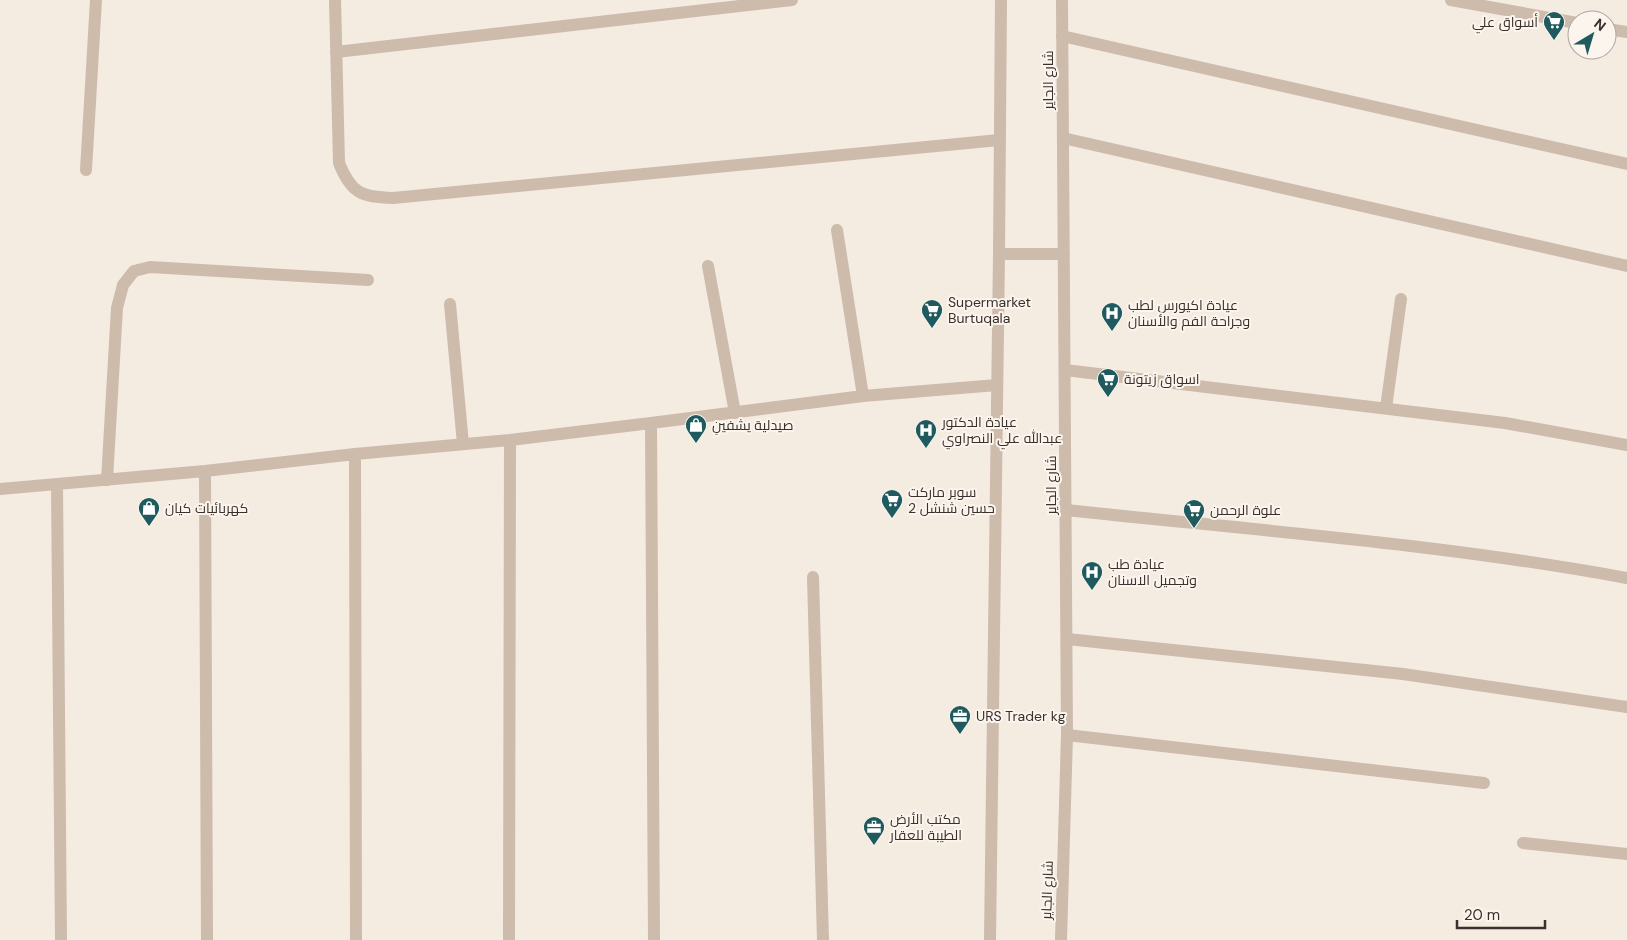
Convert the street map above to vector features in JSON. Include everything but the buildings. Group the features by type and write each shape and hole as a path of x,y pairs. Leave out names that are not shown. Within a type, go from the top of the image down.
{"street":[{"path":"86,170 96,0"},
{"path":"335,0 339,163 346,179 358,192 375,197 393,198 999,140"},
{"path":"336,52 792,0"},
{"path":"990,940 1001,0"},
{"name":"شارع الجاير","path":"1061,940 1067,735 1062,0"},
{"path":"1451,0 1567,21"},
{"path":"1062,36 1627,164"},
{"path":"1063,138 1627,266"},
{"path":"837,230 863,396"},
{"path":"999,254 1064,254"},
{"path":"708,266 735,412"},
{"path":"107,480 117,308 123,285 134,271 150,268 368,280"},
{"path":"1386,408 1401,300"},
{"path":"450,304 463,444"},
{"path":"1065,370 1505,423 1627,445"},
{"path":"0,489 205,471 354,454 510,440 651,424 863,396 997,385"},
{"path":"651,424 654,940"},
{"path":"509,940 510,440"},
{"path":"354,454 356,940"},
{"path":"205,471 207,940"},
{"path":"57,485 61,940"},
{"path":"1066,510 1412,547 1573,568 1627,578"},
{"path":"813,577 823,940"},
{"path":"1067,639 1403,674 1627,707"},
{"path":"1067,735 1484,783"},
{"path":"1523,843 1627,854"}],"place":[{"name":"أسواق علي","path":"1554,41"},
{"name":"Supermarket Burtuqala","path":"932,329"},
{"name":"عيادة اكيورس لطب وجراحة الفم والأسنان","path":"1112,332"},
{"name":"اسواق زيتونة","path":"1108,398"},
{"name":"صيدلية يشفينِ","path":"696,444"},
{"name":"عيادة الدكتور عبدالله علي النصراوي","path":"926,449"},
{"name":"سوبر ماركت حسين شنشل 2","path":"892,519"},
{"name":"كهربائيات كيان","path":"149,527"},
{"name":"علوة الرحمن","path":"1194,529"},
{"name":"عيادة طب وتجميل الاسنان","path":"1092,591"},
{"name":"URS Trader kg","path":"960,735"},
{"name":"مكتب الأرض الطيبة للعقار","path":"874,846"}]}
